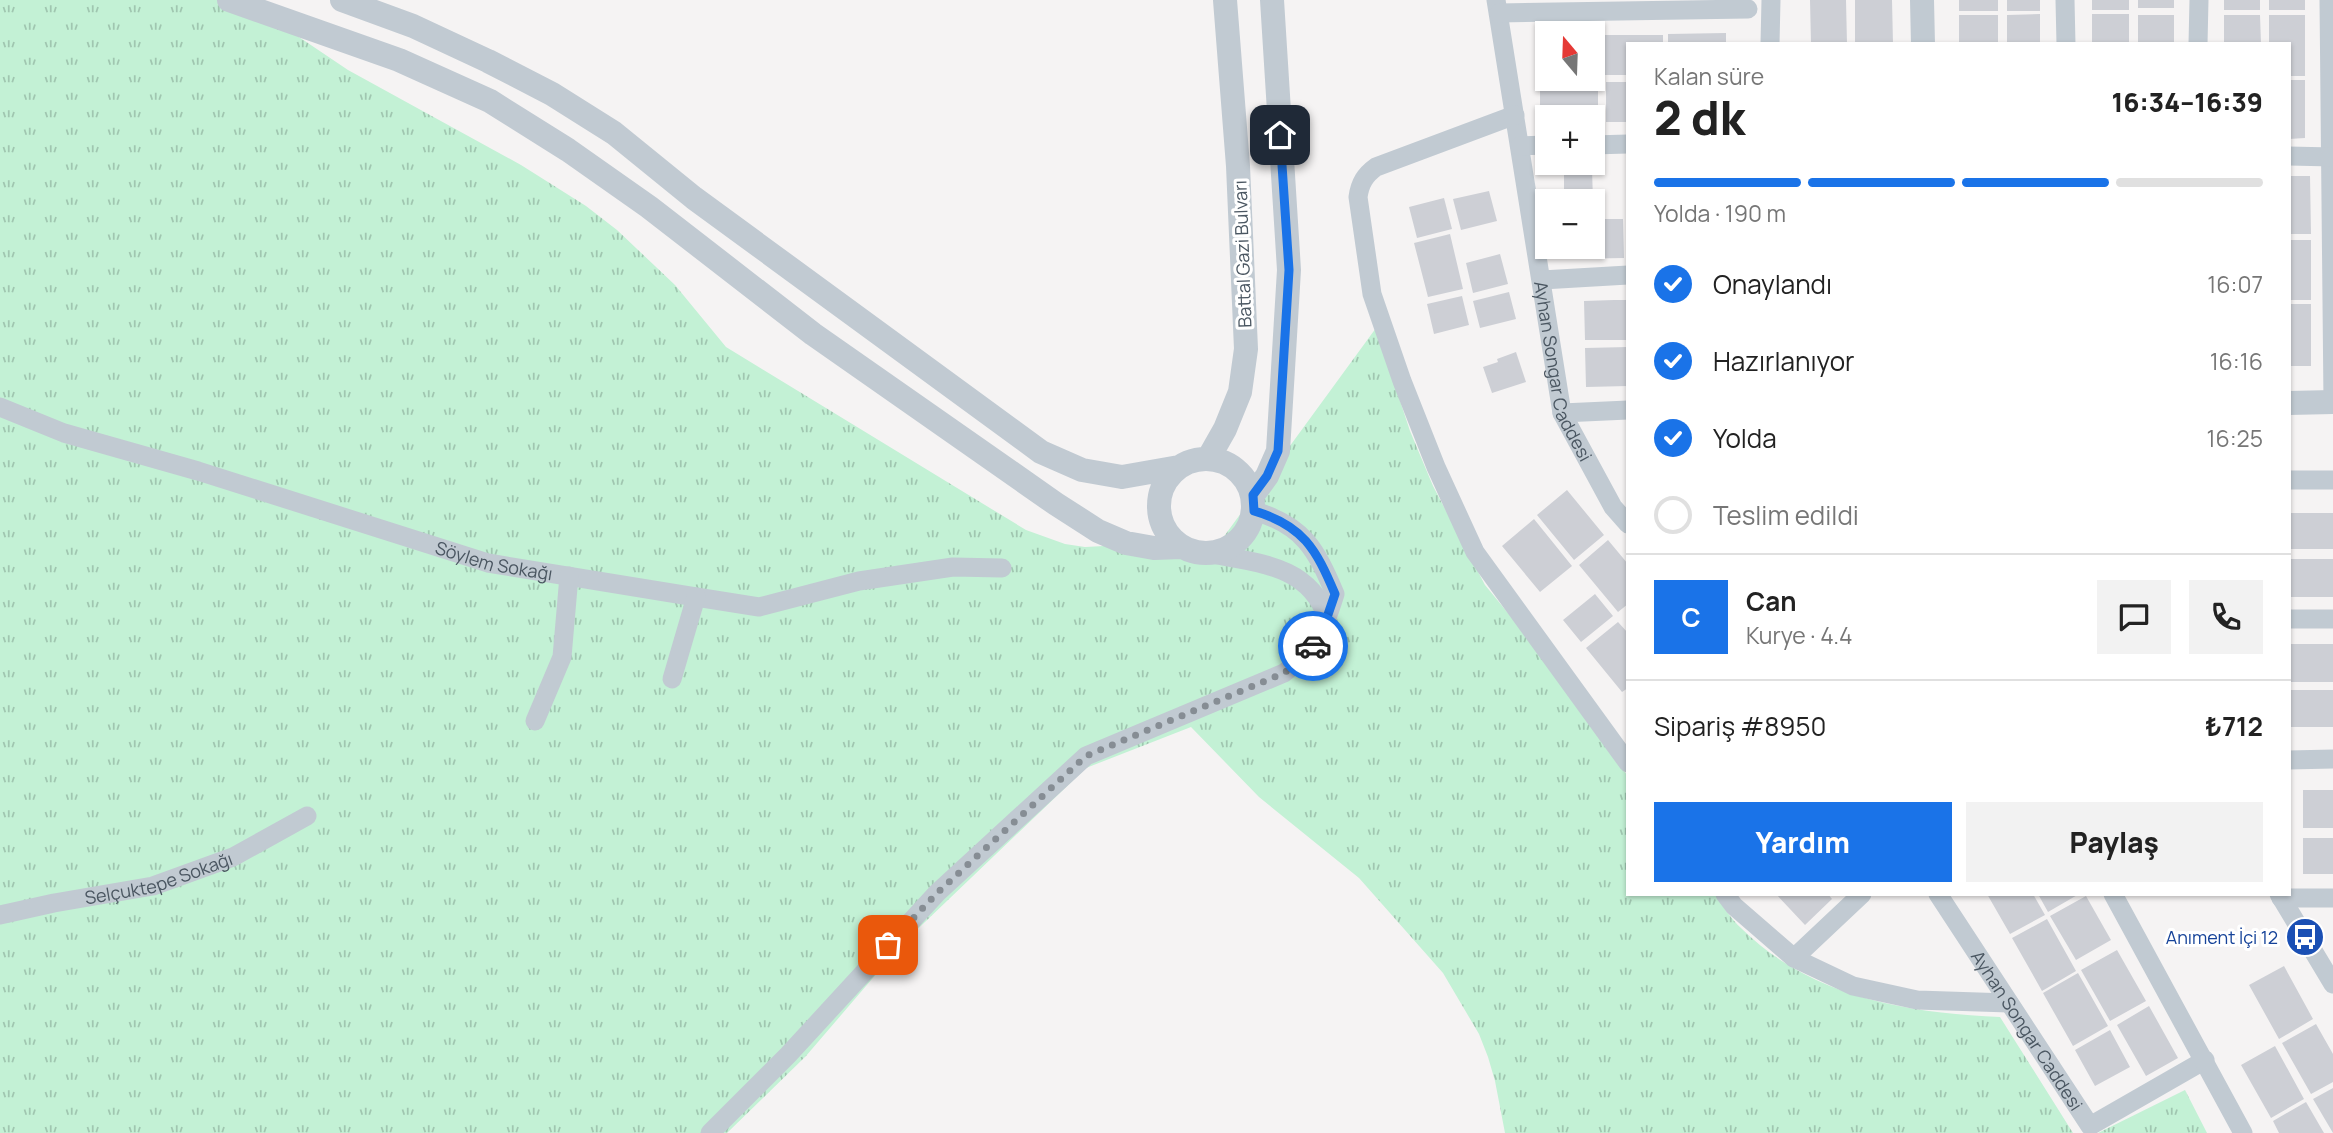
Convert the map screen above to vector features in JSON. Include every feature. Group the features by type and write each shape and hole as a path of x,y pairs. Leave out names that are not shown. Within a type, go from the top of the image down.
{"street":[{"path":"229,0 399,60 490,101 568,150 649,207 813,334 1056,504 1098,531 1126,543 1154,548 1181,547"},
{"path":"342,0 414,26 488,61 552,94 614,133 694,198 1041,452 1082,470 1122,477 1208,459 1223,462 1237,470 1247,481 1253,503 1301,533 1323,565 1335,594 1321,635 1306,657 1284,673 1086,756 937,893 788,1055 710,1133"},
{"name":"Battal Gazi Bulvarı","path":"1208,459 1225,429 1240,392 1246,349 1238,166 1225,0"},
{"path":"1212,554 1228,549 1241,539 1250,526 1253,503 1278,451 1288,284 1272,0"},
{"path":"1770,39 1771,0"},
{"path":"1922,0 1923,42"},
{"path":"2065,0 2066,42"},
{"path":"2198,42 2199,0"},
{"path":"2291,403 2333,402 2329,0"},
{"path":"1498,6 1747,5 1770,39"},
{"name":"Ayhan Songar Caddesi","path":"1498,6 1562,412 1613,507 1626,522"},
{"path":"1516,115 1377,167 1363,180 1359,197 1372,294 1436,467 1475,552 1626,760"},
{"path":"1605,145 1626,144"},
{"path":"1520,146 1535,145"},
{"path":"2291,156 2332,157"},
{"path":"1542,280 1626,275"},
{"name":"Söylem Sokağı","path":"0,407 64,432 211,475 488,563 696,597 759,607 872,579 953,566 1002,568"},
{"path":"1562,412 1626,410"},
{"path":"1179,467 1168,478 1161,491 1158,507 1161,523 1170,537 1181,547 1196,553 1212,554 1290,572 1322,601 1327,618"},
{"path":"2291,480 2333,480"},
{"path":"535,721 562,657 569,576"},
{"path":"673,679 696,597"},
{"path":"2291,619 2333,619"},
{"path":"2291,760 2333,759"},
{"name":"Selçuktepe Sokağı","path":"0,915 153,886 233,856 307,816"},
{"path":"1726,896 1734,906 1794,958 1853,986 1917,1000 2010,1003"},
{"path":"1794,958 1860,896"},
{"name":"Ayhan Songar Caddesi","path":"1939,896 2090,1126 2205,1060"},
{"path":"2114,896 2243,1133"},
{"path":"2280,896 2333,898"},
{"path":"2280,896 2333,984"}],"green space":[{"path":"0,0 244,0 348,70 521,165 586,206 617,230 675,285 726,347 1026,530 1065,544 1085,547 1123,545 1209,557 1376,328 1410,431 1433,486 1485,585 1521,629 1626,774 1626,896 1716,896 1737,924 1768,951 1797,970 1828,985 1895,1005 2000,1017 2073,1133 1505,1133 1488,1057 1479,1034 1443,973 1359,878 1259,797 1191,727 1086,768 902,944 806,1056 727,1133 0,1133"},
{"path":"2185,1090 2207,1133 2098,1133"}],"building":[{"path":"1810,0 1846,0 1847,42 1811,42"},
{"path":"1855,0 1892,0 1893,42 1855,42"},
{"path":"1959,0 1998,0 1998,11 1959,11"},
{"path":"2007,0 2040,0 2040,11 2007,11"},
{"path":"2092,0 2129,0 2129,10 2092,10"},
{"path":"2138,0 2174,0 2174,8 2138,8"},
{"path":"2224,0 2260,0 2260,10 2224,10"},
{"path":"2269,0 2305,0 2305,10 2269,10"},
{"path":"2040,14 2040,42 2007,42 2007,15"},
{"path":"2092,14 2129,14 2129,42 2092,42"},
{"path":"1959,15 1998,15 1998,42 1959,42"},
{"path":"2138,15 2174,15 2174,42 2138,42"},
{"path":"2224,15 2260,15 2261,42 2224,42"},
{"path":"2269,15 2305,15 2305,76 2291,76 2291,42 2269,42"},
{"path":"1726,33 1726,42 1668,42 1668,34"},
{"path":"1605,35 1663,35 1663,42 1626,42 1626,75 1605,75"},
{"path":"2291,80 2305,80 2305,138 2291,139"},
{"path":"1606,82 1626,82 1626,122 1606,122"},
{"path":"1540,91 1598,91 1598,105 1540,105"},
{"path":"1564,175 1592,175 1593,189 1564,189"},
{"path":"2291,176 2310,176 2311,234 2291,234"},
{"path":"1489,191 1497,221 1461,230 1453,199"},
{"path":"1444,198 1452,229 1417,238 1409,207"},
{"path":"1605,219 1623,219 1624,258 1605,258"},
{"path":"1450,234 1463,289 1428,297 1414,243"},
{"path":"2291,240 2311,240 2311,300 2291,300"},
{"path":"1500,254 1508,284 1473,293 1466,263"},
{"path":"1509,292 1516,319 1480,328 1473,301"},
{"path":"1462,296 1469,325 1434,334 1427,304"},
{"path":"1626,300 1626,340 1585,340 1584,301"},
{"path":"2291,304 2311,304 2311,366 2291,366"},
{"path":"1626,347 1626,386 1586,387 1585,348"},
{"path":"1516,352 1526,382 1492,393 1483,367"},
{"path":"1567,490 1604,535 1574,560 1537,515"},
{"path":"2291,513 2333,513 2333,549 2291,549"},
{"path":"1534,519 1572,566 1540,592 1502,546"},
{"path":"1608,540 1626,562 1626,606 1618,612 1579,565"},
{"path":"2291,559 2333,559 2333,597 2291,597"},
{"path":"1595,594 1613,616 1581,642 1563,620"},
{"path":"1618,622 1626,631 1626,689 1622,692 1586,648"},
{"path":"2291,644 2333,644 2333,682 2291,682"},
{"path":"2291,690 2333,690 2333,727 2291,727"},
{"path":"2303,790 2333,790 2333,828 2303,828"},
{"path":"2303,838 2333,838 2333,874 2303,874"},
{"path":"1778,896 1830,896 1832,899 1805,925"},
{"path":"1988,896 2034,896 2045,915 2010,934"},
{"path":"2039,896 2076,896 2048,912"},
{"path":"2086,896 2111,940 2076,960 2050,916"},
{"path":"2047,919 2076,971 2042,991 2012,938"},
{"path":"2117,950 2146,1001 2110,1021 2081,970"},
{"path":"2284,966 2313,1019 2279,1039 2249,985"},
{"path":"2078,973 2108,1026 2073,1046 2043,993"},
{"path":"2149,1006 2178,1058 2146,1076 2117,1025"},
{"path":"2316,1024 2333,1054 2333,1082 2311,1094 2282,1043"},
{"path":"2110,1030 2130,1067 2095,1086 2075,1050"},
{"path":"2275,1046 2304,1099 2271,1118 2241,1065"},
{"path":"2333,1088 2333,1133 2313,1099"},
{"path":"2306,1102 2324,1133 2279,1133 2273,1121"}],"way so far":[{"path":"888,945 937,893 1086,756 1284,673 1306,657 1313,646"}],"place":[{"name":"Anıment İçi 12","path":"2305,937"}],"route":[{"path":"1280,135 1289,270 1283,379 1278,451 1267,476 1253,495 1254,511 1278,518 1301,533 1323,565 1335,594 1321,635 1313,646"}]}
